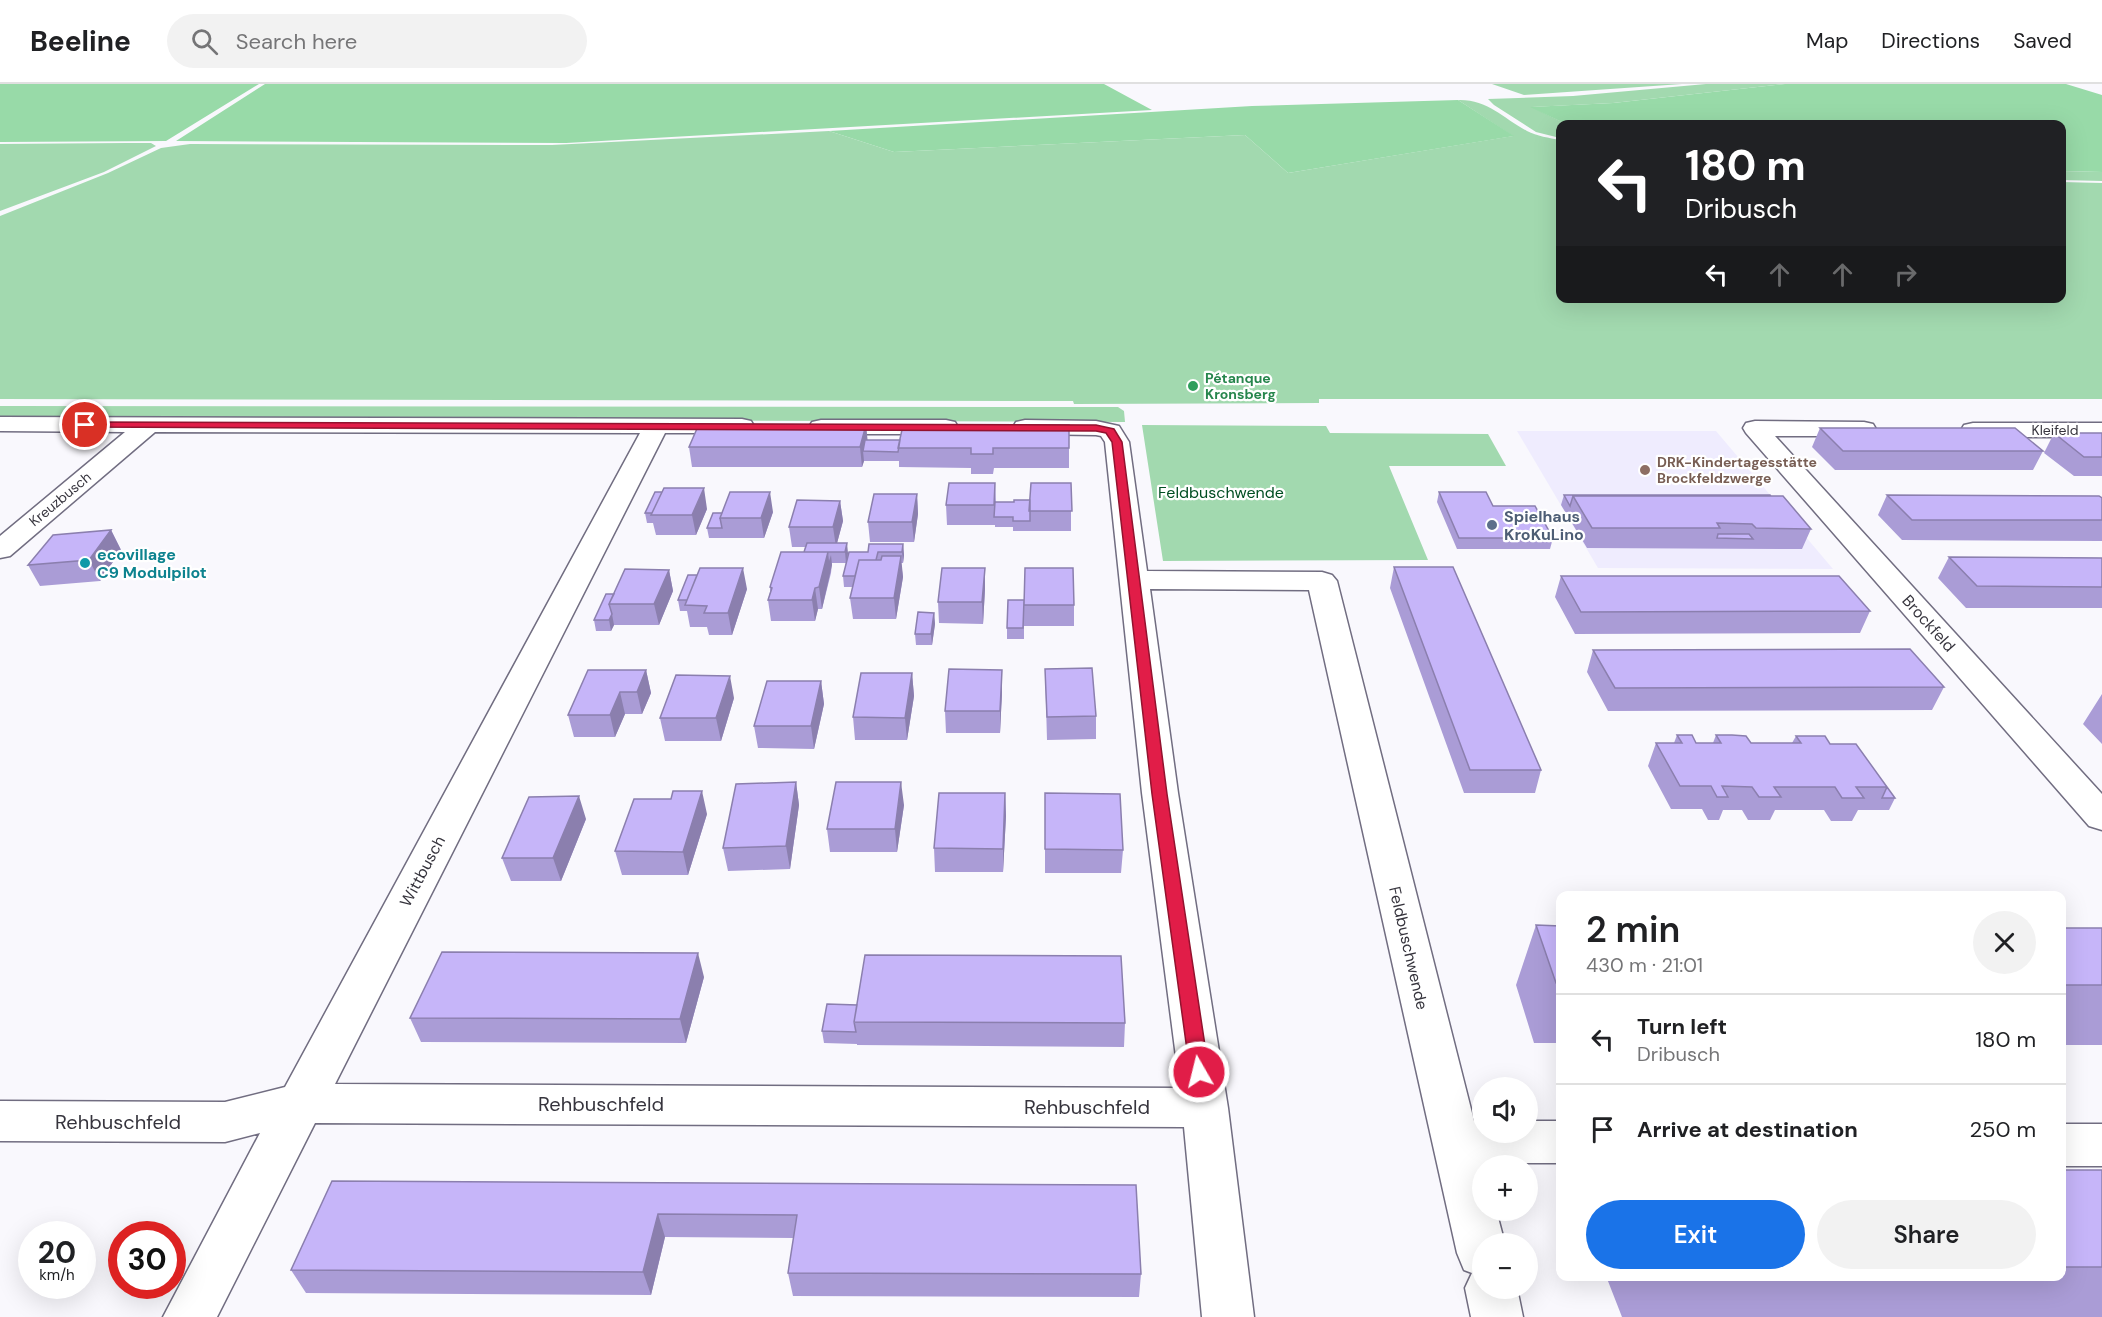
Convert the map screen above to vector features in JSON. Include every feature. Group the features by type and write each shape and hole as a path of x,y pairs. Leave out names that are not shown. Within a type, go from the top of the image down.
{"street":[{"path":"0,424 761,426"},
{"name":"Kreuzbusch","path":"0,549 148,425"},
{"name":"Wittbusch","path":"189,1317 656,426"},
{"path":"796,427 972,427"},
{"path":"1007,427 1096,428 1110,431 1117,442 1160,794 1205,1108 1228,1317"},
{"name":"Brockfeld","path":"1889,429 1755,428 2102,818"},
{"name":"Kleifeld","path":"1947,430 2102,430"},
{"name":"Feldbuschwende","path":"1134,580 1322,581 1477,1233"},
{"name":"Rehbuschfeld","path":"0,1121 225,1122 301,1102 1205,1108"},
{"path":"1456,1142 1556,1142"},
{"path":"2066,1145 2102,1145"},
{"path":"1493,1299 1497,1317"}],"shaded area":[{"name":"DRK-Kindertagesstätte Brockfeldzwerge","path":"1517,431 1716,431 1833,569 1598,568"}],"green space":[{"path":"0,84 259,84 166,141 0,142"},
{"path":"265,84 1104,84 1152,110 566,143 176,141"},
{"path":"1492,84 1682,84 1524,95"},
{"path":"1706,84 1785,84 1613,103 1532,107 1558,120 1556,120 1556,137 1536,132 1488,99 1573,96"},
{"path":"1785,84 2066,84 2102,95 2102,172 2066,171 2066,120 1558,120 1530,107 1613,103"},
{"path":"1458,100 1486,106 1527,131 1556,139 1556,303 2066,303 2066,182 2102,183 2102,399 1319,399 1319,403 1074,404 1073,401 0,399 0,216 108,173 161,148 190,144 552,145 829,131 894,152 1245,135 1288,173 1513,136"},
{"path":"1458,100 1514,136 1288,173 1245,135 894,152 829,131 1252,106"},
{"path":"151,143 156,146 104,172 0,211 0,144"},
{"path":"2066,171 2102,172 2102,181 2066,180"},
{"path":"0,406 1118,407 1124,411 1125,422 0,418"},
{"name":"Feldbuschwende","path":"1142,425 1326,426 1330,433 1488,434 1506,466 1389,466 1428,560 1163,561"}],"building":[{"path":"699,424 866,425 860,447 689,447"},
{"path":"903,425 1069,425 1069,448 993,448 993,454 971,454 971,448 898,448"},
{"path":"1820,428 2015,428 2043,451 1843,451"},
{"path":"2054,433 2102,433 2102,457 2084,457"},
{"path":"865,440 900,440 898,452 863,451"},
{"path":"949,483 995,483 994,505 946,505"},
{"path":"1031,483 1071,483 1072,511 1029,511"},
{"path":"664,488 704,488 692,515 651,515"},
{"path":"655,492 662,492 652,513 645,513"},
{"path":"730,492 770,492 761,518 720,518"},
{"path":"1439,492 1486,492 1493,506 1535,506 1553,538 1459,538"},
{"path":"874,494 917,494 912,522 868,522"},
{"path":"1564,495 1771,496 1573,496 1570,506"},
{"path":"1887,495 2099,496 2102,498 2102,520 1912,520"},
{"path":"1573,496 1783,496 1811,529 1756,528 1752,524 1717,523 1720,528 1592,528"},
{"path":"797,500 840,501 833,527 789,527"},
{"path":"1014,500 1030,500 1030,521 1013,521 1013,517 994,517 995,502 1014,502"},
{"path":"713,513 722,513 720,518 722,528 707,528"},
{"path":"111,530 89,560 28,565 53,535"},
{"path":"1718,534 1749,534 1753,539 1717,538"},
{"path":"807,543 847,543 845,552 804,552"},
{"path":"869,544 903,544 902,552 878,552 876,560 859,560 855,576 843,576 849,552 868,552"},
{"path":"781,552 828,552 819,587 815,588 812,600 768,600"},
{"path":"882,556 901,556 894,598 850,598 859,560 881,560"},
{"path":"1949,557 2102,558 2102,587 1977,586"},
{"path":"1394,567 1453,567 1541,770 1470,770"},
{"path":"700,568 743,568 728,613 704,613 707,606 685,605"},
{"path":"942,568 985,568 982,602 938,602"},
{"path":"1025,568 1073,568 1074,605 1024,605"},
{"path":"625,569 669,570 654,604 609,604"},
{"path":"688,575 697,575 687,600 678,600"},
{"path":"1561,576 1839,576 1870,611 1581,612"},
{"path":"606,594 614,594 609,604 612,614 609,620 594,620"},
{"path":"1008,600 1024,600 1023,628 1007,628"},
{"path":"918,612 934,613 931,634 915,634"},
{"path":"1910,649 1944,687 1615,688 1593,650"},
{"path":"1092,668 1096,716 1047,717 1045,669"},
{"path":"949,669 1002,670 1000,711 945,711"},
{"path":"588,670 646,670 637,692 620,692 610,715 568,715"},
{"path":"861,673 912,673 905,718 853,717"},
{"path":"676,675 730,676 716,718 660,718"},
{"path":"767,681 821,681 811,726 754,726"},
{"path":"1677,735 1692,735 1696,743 1721,743 1716,735 1746,736 1751,743 1801,743 1796,736 1825,736 1830,744 1856,744 1887,787 1856,787 1864,798 1842,798 1835,787 1774,787 1781,797 1759,797 1752,787 1722,786 1728,797 1717,797 1711,786 1680,786 1656,743 1682,743"},
{"path":"796,782 786,846 723,848 736,784"},
{"path":"836,782 901,782 895,829 827,829"},
{"path":"1887,787 1895,798 1882,798"},
{"path":"673,791 702,791 683,852 615,851 634,799 671,799"},
{"path":"939,793 1005,793 1003,849 934,848"},
{"path":"1045,793 1120,794 1123,850 1045,849"},
{"path":"579,796 553,858 502,858 529,797"},
{"path":"1536,925 1556,926 1556,983"},
{"path":"2066,928 2102,928 2102,985 2066,985"},
{"path":"442,952 698,953 680,1019 410,1018"},
{"path":"865,955 1121,956 1125,1023 854,1022"},
{"path":"827,1004 857,1005 854,1022 856,1032 822,1031"},
{"path":"2066,1170 2102,1170 2102,1267 2066,1267"},
{"path":"332,1181 1136,1185 1141,1274 788,1273 797,1215 658,1214 643,1272 291,1270"}],"place":[{"name":"Pétanque Kronsberg","path":"1193,386"},
{"name":"DRK-Kindertagesstätte Brockfeldzwerge","path":"1645,470"},
{"name":"Spielhaus KroKuLino","path":"1492,525"},
{"name":"ecovillage C9 Modulpilot","path":"85,563"}],"route":[{"path":"85,425 1096,428 1110,431 1117,442 1160,794 1199,1072"}]}
